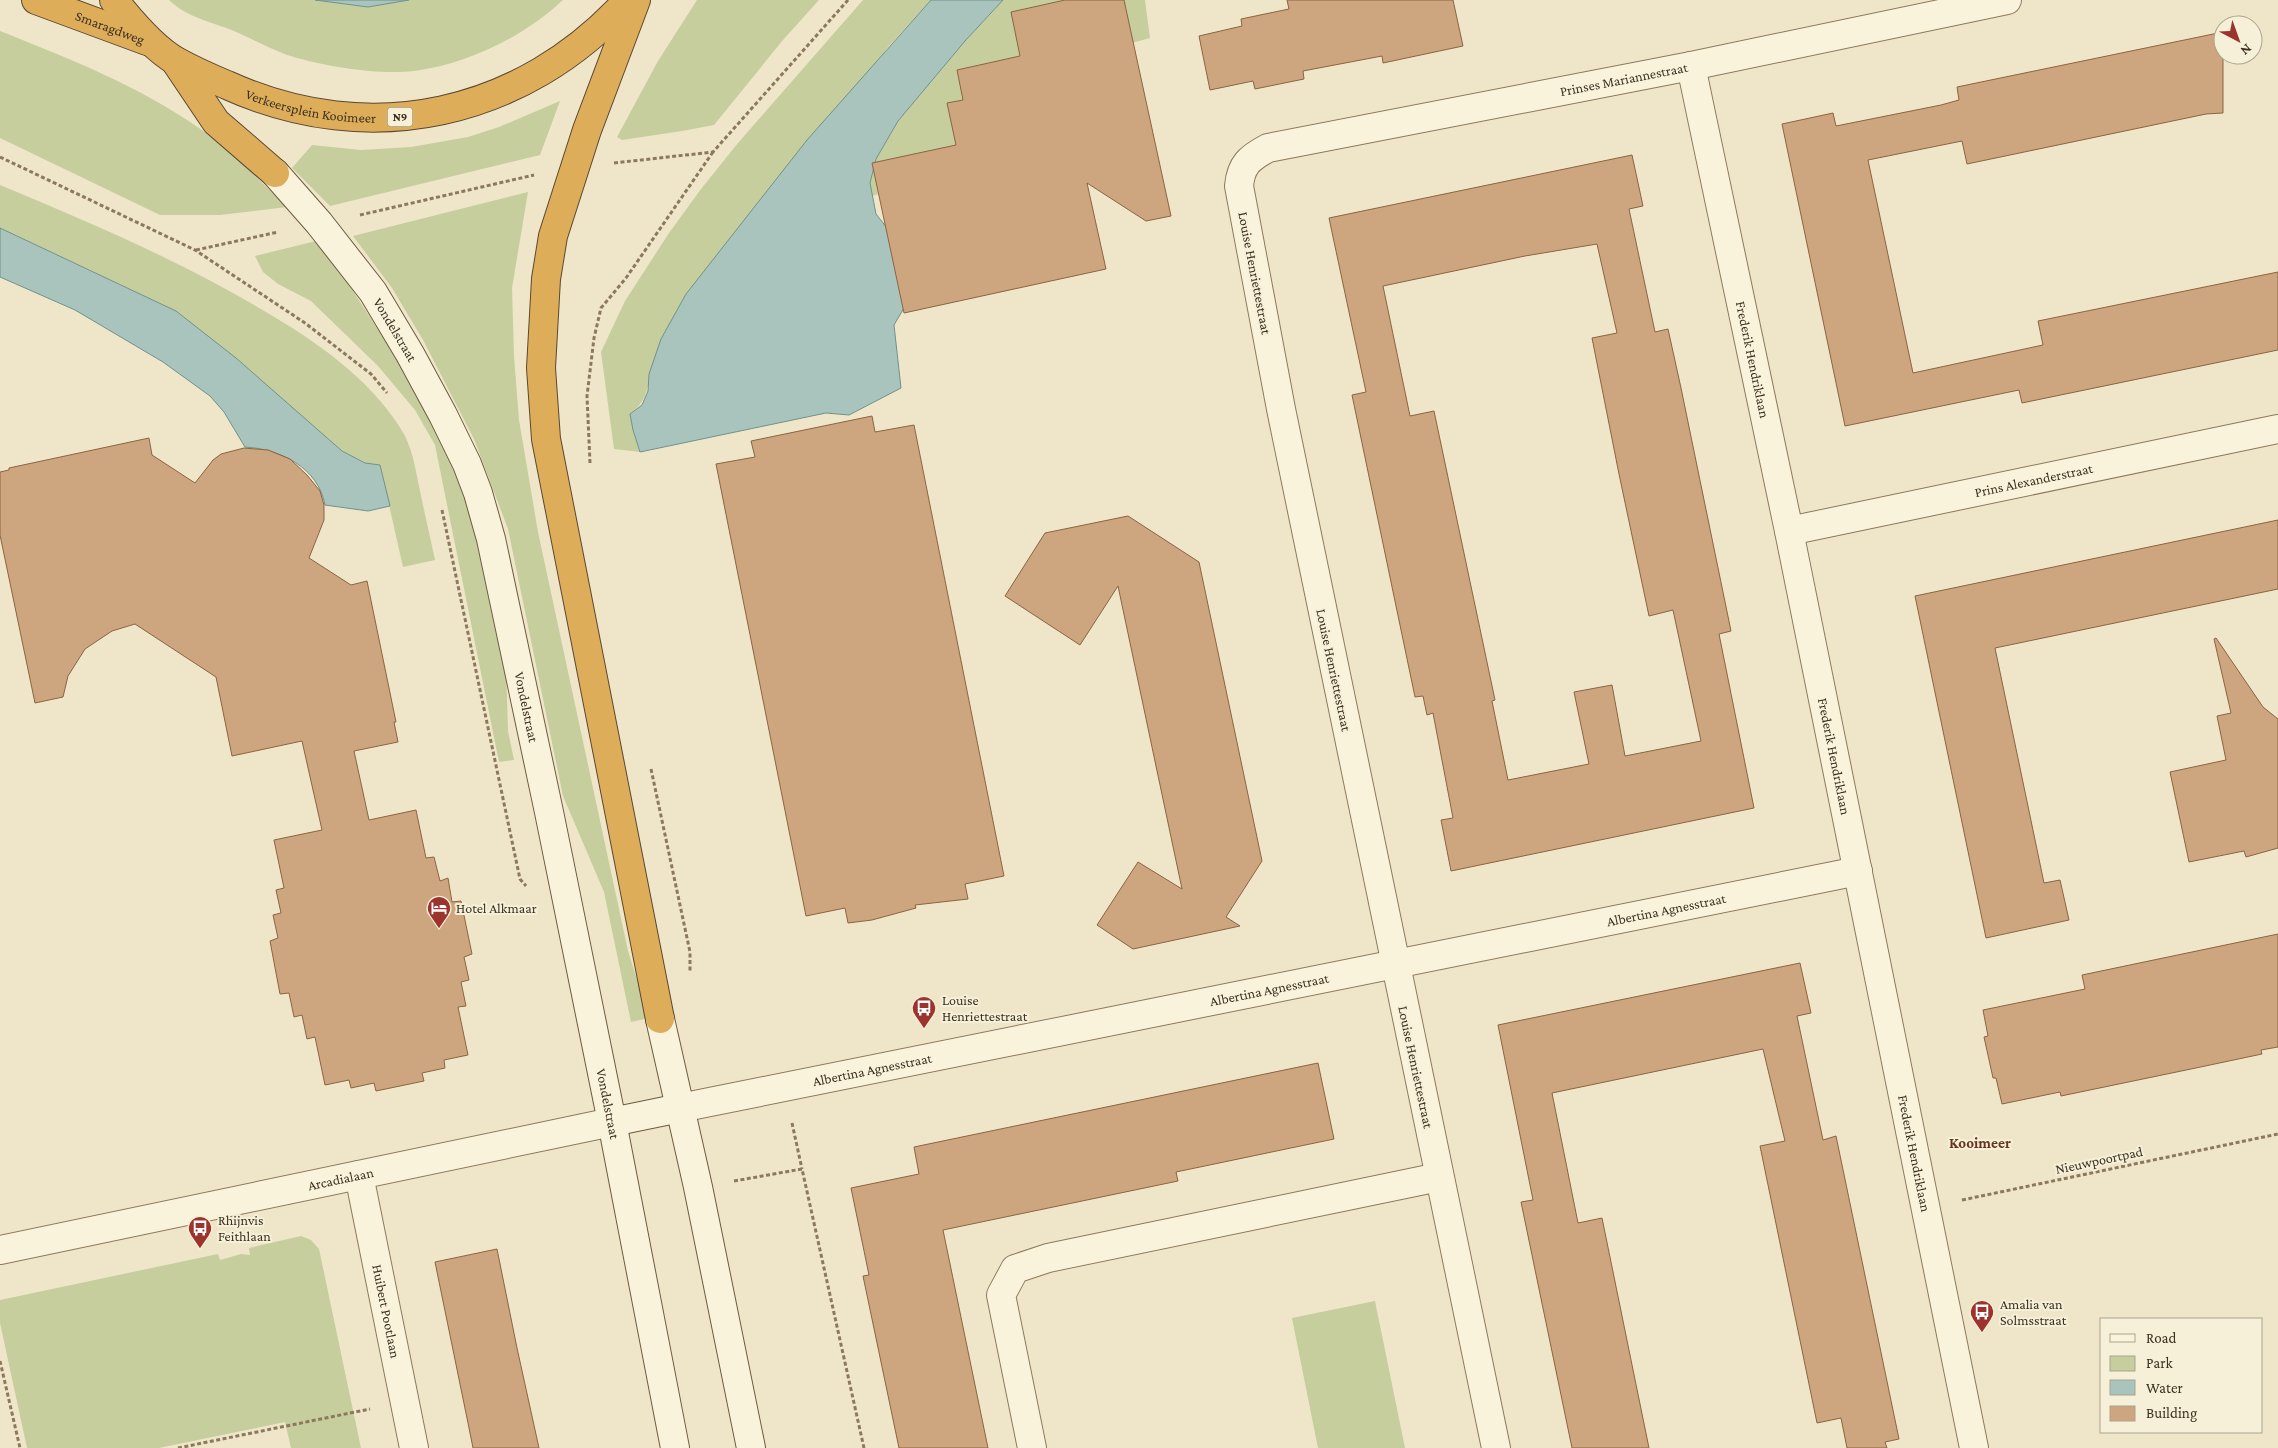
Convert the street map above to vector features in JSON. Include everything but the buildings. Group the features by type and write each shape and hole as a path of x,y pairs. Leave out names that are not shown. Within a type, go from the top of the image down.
{"highway":[{"name":"Smaragdweg","path":"36,0 165,52"},
{"name":"Verkeersplein Kooimeer","path":"114,0 165,52 255,98 301,111 348,117 405,116 444,111 489,97 533,77 573,52 628,0"},
{"path":"636,0 587,130 553,236 546,278 541,368 546,439 660,1019"},
{"name":"Vondelstraat","path":"165,52 216,122 275,173"}],"street":[{"name":"Prinses Mariannestraat","path":"1246,164 1255,155 1268,148 1691,66 2007,0"},
{"name":"Frederik Hendriklaan","path":"1691,66 1789,531 1974,1448"},
{"name":"Louise Henriettestraat","path":"1246,164 1240,173 1238,186 1281,409 1394,965 1496,1448"},
{"name":"Vondelstraat","path":"275,173 319,223 373,292 443,414 467,464 478,493 491,539 547,802 612,1122 674,1448"},
{"name":"Prins Alexanderstraat","path":"1789,531 2278,429"},
{"name":"Albertina Agnesstraat","path":"680,1108 1858,871"},
{"path":"660,1019 698,1187 751,1448"},
{"name":"Arcadialaan","path":"0,1250 680,1108"},
{"name":"Huibert Pootlaan","path":"359,1175 414,1448"},
{"path":"1032,1448 1001,1295 1015,1269 1048,1258 1439,1177"}],"path":[{"path":"591,473 587,396 594,338 601,308 626,278 713,152"},
{"path":"0,157 195,250 305,323 371,374 388,394"},
{"path":"440,502 520,879 532,894"},
{"path":"651,768 690,952 690,977"},
{"path":"783,1087 864,1448"},
{"name":"Nieuwpoortpad","path":"1925,1208 2278,1134"},
{"path":"698,1187 802,1169"},
{"path":"0,1361 20,1448"},
{"path":"178,1448 405,1402"}],"green space":[{"path":"169,0 315,0 368,7 409,0 563,0 530,26 494,47 454,62 434,67 414,71 386,72 339,67 289,55 191,15"},
{"path":"697,0 819,0 783,40 714,125 622,140 617,137 658,61"},
{"path":"863,0 931,0 888,47 649,374 645,396 630,414 640,452 614,449 601,352 625,301 669,233 701,189 738,143"},
{"path":"1003,0 1145,0 1150,38 1085,56 958,171 872,196 870,183 876,159 898,121 965,41"},
{"path":"0,31 128,86 176,113 222,146 287,207 220,215 160,215 0,138"},
{"path":"560,101 540,155 330,206 292,168 312,145 361,150 411,147 468,137 499,127"},
{"path":"0,185 102,228 234,293 304,336 358,377 374,393 405,436 414,464 435,560 403,567 380,465 366,463 342,451 176,311 0,228"},
{"path":"528,192 512,288 514,356 519,420 538,532 628,951 649,1018 631,1022 604,892 563,796 508,529 474,439 423,340 392,288 353,236"},
{"path":"320,240 424,401 453,454 505,632 508,731 514,760 499,762 435,445 415,410 378,366 311,301 278,284 263,272 255,256"},
{"path":"301,1236 311,1240 319,1249 361,1448 291,1448 285,1422 159,1448 27,1448 0,1323 0,1300 218,1254 220,1260 241,1254 250,1255 249,1248"},
{"path":"1375,1301 1405,1448 1318,1448 1292,1318"}],"water":[{"path":"315,0 409,0 368,7"},
{"path":"931,0 1003,0 965,41 898,121 876,159 870,183 876,214 918,267 911,296 894,325 901,388 849,415 826,413 640,452 630,414 642,405 648,391 649,374 661,339 686,294 807,140"},
{"path":"0,228 176,311 236,358 342,451 365,463 380,465 390,506 368,511 325,505 321,492 306,470 284,456 245,447 224,412 210,396 163,362 75,310 0,277"}],"place":[{"name":"Hotel Alkmaar","path":"439,929"},
{"name":"Louise Henriettestraat","path":"924,1029"},
{"name":"Rhijnvis Feithlaan","path":"200,1249"},
{"name":"Amalia van Solmsstraat","path":"1982,1333"}],"district":[{"name":"Kooimeer","path":"1980,1143"}]}
